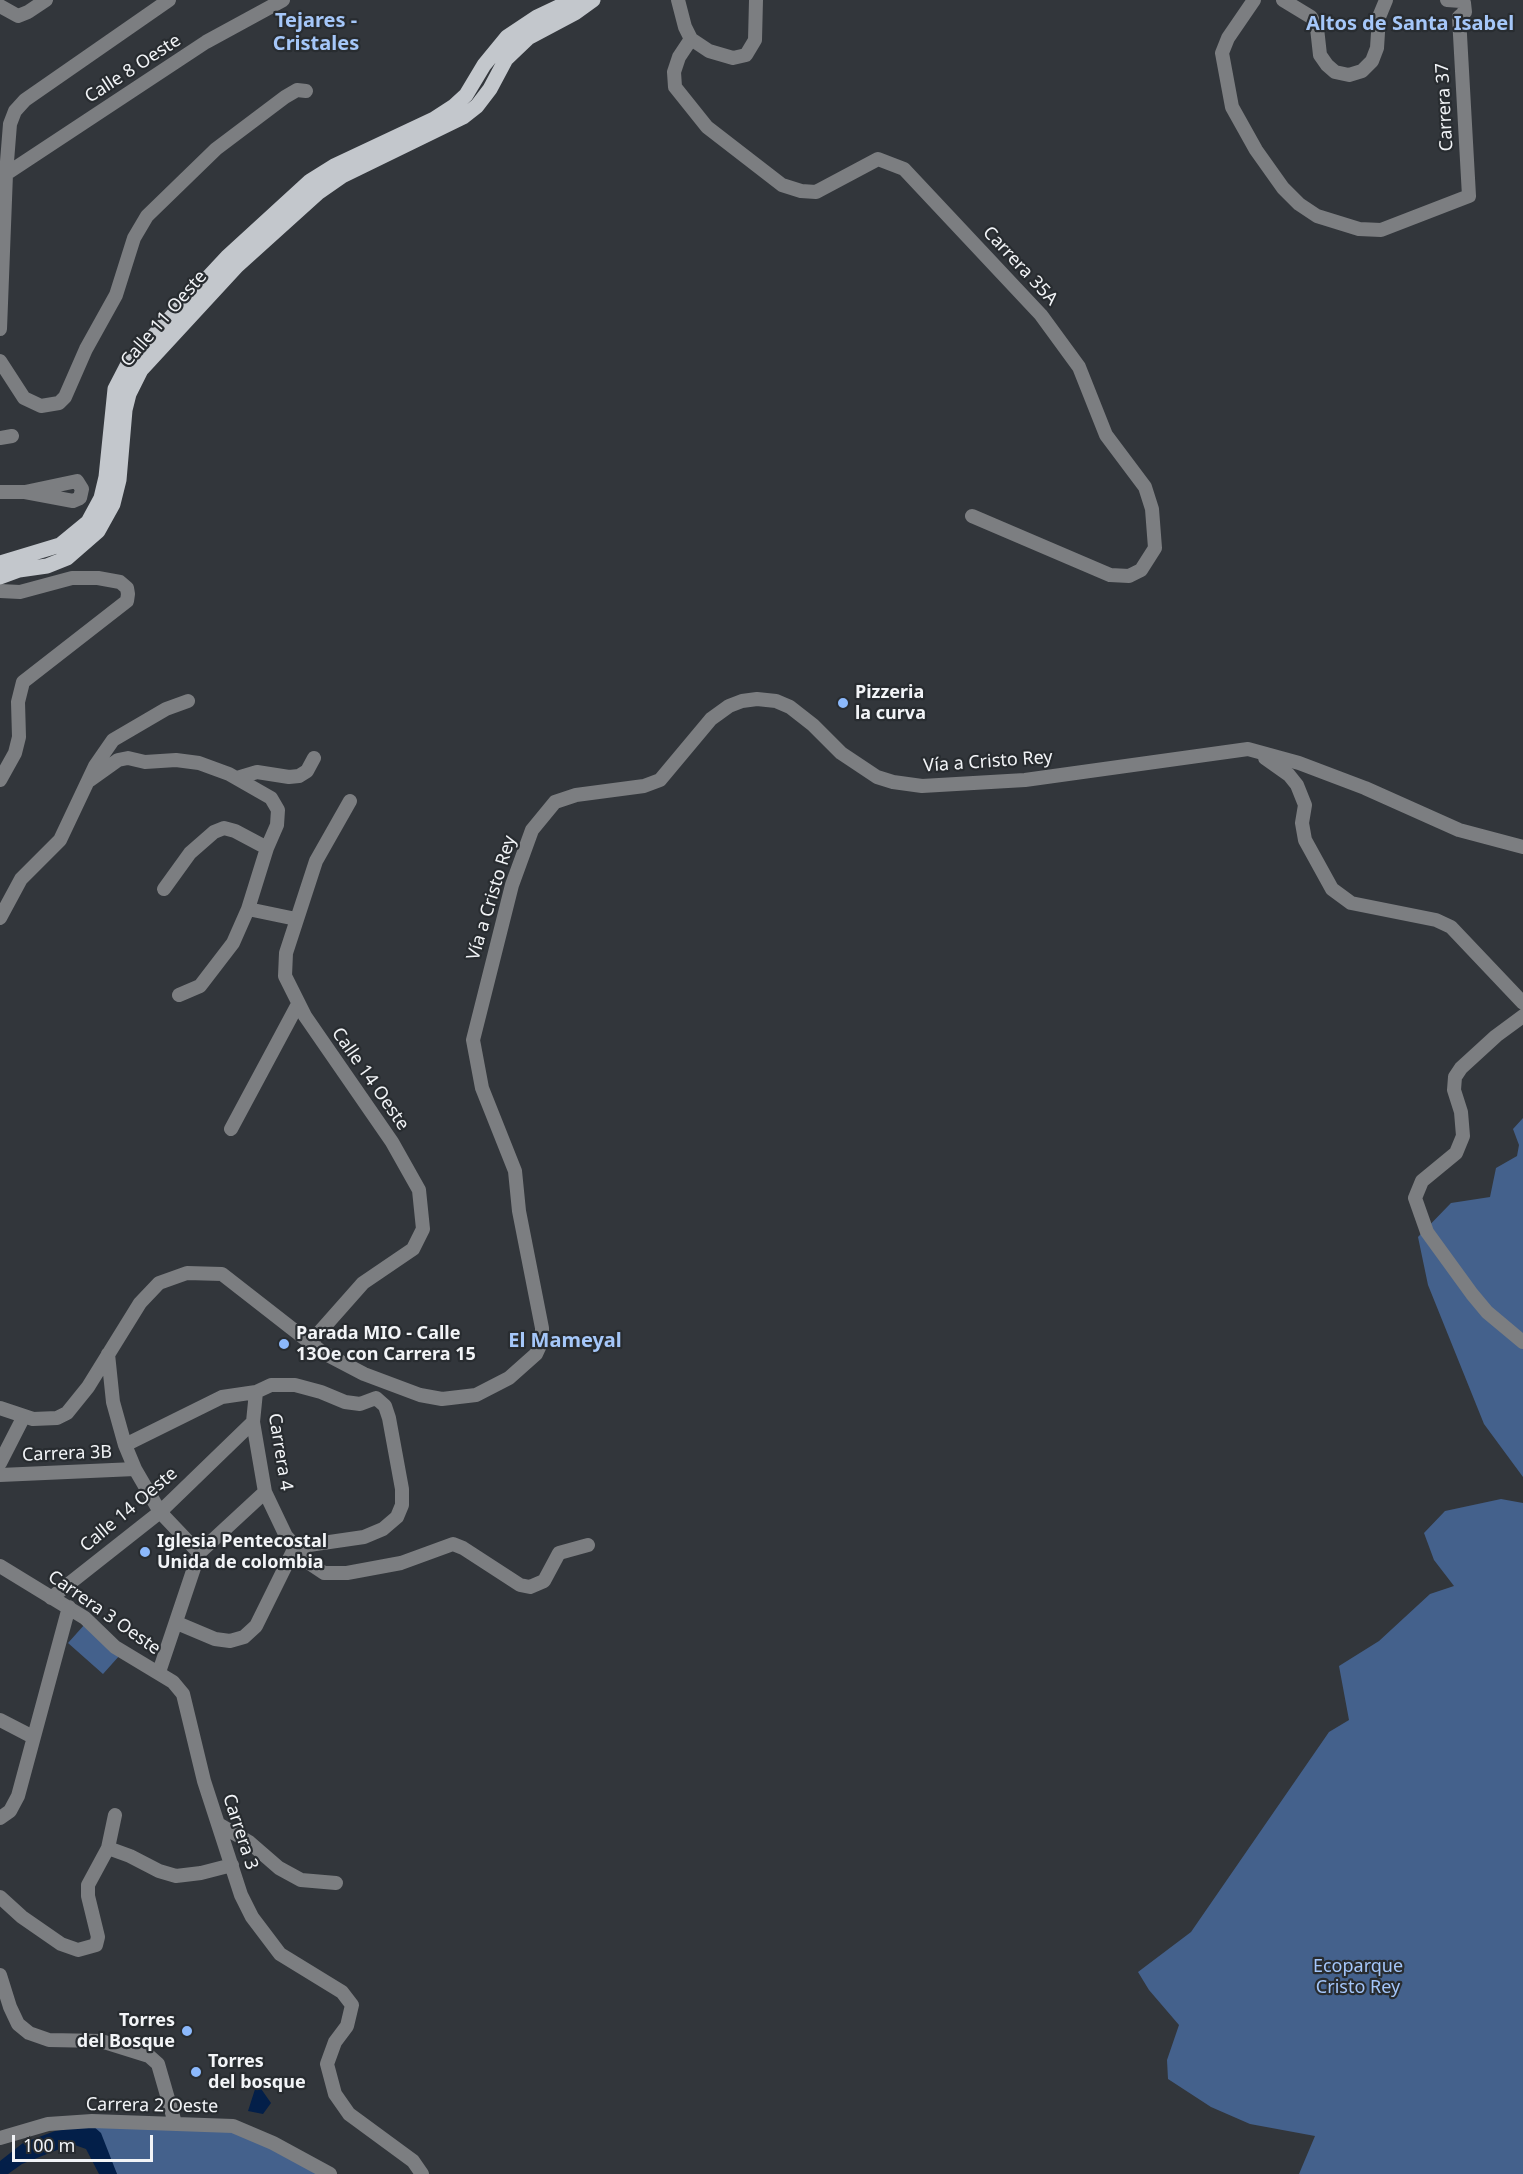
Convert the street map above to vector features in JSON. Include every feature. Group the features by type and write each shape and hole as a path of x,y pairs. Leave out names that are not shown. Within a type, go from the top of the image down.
{"main road":[{"path":"338,171 454,106 466,95 484,65 507,37 537,17 573,0"},
{"path":"338,171 463,117 477,106 490,89 506,59 528,38 575,13 593,0"},
{"name":"Calle 11 Oeste","path":"0,563 60,545 74,536 88,522 101,498 106,477 115,389 129,362 227,257 310,181 338,171"},
{"name":"Calle 11 Oeste","path":"0,578 20,570 47,566 67,558 98,531 113,504 119,480 125,410 129,394 141,370 237,266 319,192 338,171"}],"street":[{"path":"0,6 18,16 46,0"},
{"path":"0,329 6,174 10,124 15,111 26,100 169,0"},
{"path":"678,0 685,27 691,39 709,51 733,58 746,55 757,32 756,0"},
{"name":"Carrera 37","path":"1254,0 1228,38 1222,53 1232,107 1256,150 1283,188 1299,204 1337,225 1381,230 1469,196 1459,17 1463,15 1466,8 1461,1 1450,1"},
{"path":"1283,0 1311,17 1317,28 1320,55 1326,65 1335,72 1349,75 1362,71 1372,61 1377,48 1380,17 1386,0"},
{"name":"Calle 8 Oeste","path":"6,174 206,42 278,1"},
{"name":"Carrera 35A","path":"691,39 679,57 674,72 675,87 706,127 782,185 801,191 816,192 878,159 904,169 1041,315 1079,366 1106,435 1145,487 1152,509 1155,548 1151,559 1141,570 1129,576 1110,575 972,516"},
{"path":"0,361 24,398 41,406 59,403 65,397 86,349 116,295 134,238 147,216 216,149 285,97 297,90 306,91"},
{"path":"0,492 25,492"},
{"path":"20,570 14,581 21,592"},
{"path":"0,591 21,592 72,578 111,579 128,588 127,601 23,682 19,692 19,737 15,753 0,780"},
{"name":"Vía a Cristo Rey","path":"23,1418 57,1418 67,1413 78,1400 135,1310 159,1283 173,1276 208,1271 222,1274 237,1283 309,1344 379,1381 420,1395 442,1399 470,1396 493,1388 536,1354 542,1341 538,1296 519,1211 515,1170 483,1088 473,1040 498,934 526,843 537,822 555,802 576,795 644,786 660,780 711,720 729,706 757,699 776,701 801,715 841,753 877,777 910,785 1025,780 1223,750 1251,750 1299,763 1365,788 1459,830 1523,847"},
{"path":"0,918 21,879 60,840 95,766 113,740 166,709 188,701"},
{"path":"1251,750 1273,762 1297,785 1305,805 1302,823 1305,840 1332,889 1351,903 1436,920 1451,927 1523,1003"},
{"path":"90,780 118,760 128,758 146,762 176,760 200,763 237,778 271,798 278,810 277,825 267,848 248,909 233,943 200,986 179,995"},
{"path":"237,778 257,772 289,777 299,776 307,771 314,758"},
{"name":"Calle 14 Oeste","path":"309,1344 363,1283 413,1249 423,1229 419,1190 392,1142 297,1004 285,976 286,952 316,861 351,801"},
{"path":"164,889 190,853 213,832 224,828 235,831 267,848"},
{"path":"248,909 296,919"},
{"path":"231,1129 297,1004"},
{"path":"1523,1016 1496,1036 1461,1068 1455,1077 1454,1090 1461,1112 1463,1136 1456,1153 1422,1181 1415,1198 1427,1232 1473,1294 1487,1312 1523,1342"},
{"path":"108,1354 113,1402 124,1445 160,1512 199,1553"},
{"path":"177,1623 215,1640 230,1641 244,1637 256,1626 295,1547 364,1537 383,1529 397,1517 402,1505 400,1480 389,1418 385,1406 376,1398 379,1381"},
{"name":"Carrera 3B","path":"124,1445 222,1397 256,1392 271,1385 295,1385 345,1402 360,1404 376,1398"},
{"name":"Carrera 4","path":"256,1392 253,1422 265,1492 280,1527 312,1565 324,1573 347,1573 401,1563 453,1544 463,1548 520,1586 531,1587 544,1581 560,1553 588,1545"},
{"path":"0,1408 23,1418 0,1463"},
{"name":"Calle 14 Oeste","path":"51,1598 160,1512 253,1422"},
{"name":"Carrera 3B","path":"0,1475 135,1469"},
{"path":"159,1672 199,1553 265,1492"},
{"name":"Carrera 3 Oeste","path":"0,1566 69,1607 122,1652 159,1672 173,1682 183,1694"},
{"path":"0,1818 10,1811 18,1796 69,1607"},
{"name":"Carrera 3","path":"183,1694 198,1759 241,1895 252,1917 269,1942 294,1965 342,1992 352,2005 347,2026 335,2042 327,2064 335,2094 349,2114 413,2161 422,2174"},
{"path":"0,1720 33,1737"},
{"path":"0,1897 22,1917 61,1944 78,1950 89,1949 96,1945 98,1937 88,1896 88,1885 108,1848 115,1815"},
{"path":"219,1825 249,1842 279,1868 301,1880 336,1883"},
{"path":"108,1848 159,1871 176,1876 201,1873 232,1865"},
{"path":"0,1975 5,2008 29,2033 49,2040 101,2041 149,2056 158,2064 175,2123"},
{"name":"Carrera 2 Oeste","path":"0,2138 48,2124 92,2121 232,2126 273,2143 330,2174"}],"green space":[{"path":"1523,1118 1523,1477 1484,1424 1428,1285 1418,1237 1451,1203 1490,1197 1496,1168 1517,1156 1519,1145 1513,1129"},
{"name":"Ecoparque Cristo Rey","path":"1501,1499 1523,1503 1523,2174 1299,2174 1315,2136 1250,2124 1211,2107 1168,2079 1167,2060 1179,2025 1149,1990 1138,1972 1191,1932 1329,1732 1349,1720 1339,1666 1379,1641 1430,1594 1454,1586 1434,1560 1424,1533 1445,1511"},
{"path":"85,1624 120,1655 103,1674 68,1643"},
{"path":"92,2125 233,2126 330,2174 117,2174"}],"shaded area":[{"path":"257,2083 271,2103 263,2114 248,2111"},
{"path":"92,2125 101,2133 117,2174 99,2174 86,2149 72,2144 22,2164 8,2174 0,2174 0,2161 23,2143 55,2131"}],"place":[{"name":"Pizzeria la curva","path":"843,703"},
{"name":"Parada MIO - Calle 13Oe con Carrera 15","path":"284,1344"},
{"name":"Iglesia Pentecostal Unida de colombia","path":"145,1552"},
{"name":"Torres del Bosque","path":"187,2031"},
{"name":"Torres del bosque","path":"196,2072"}],"district":[{"name":"Altos de Santa Isabel","path":"1410,24"},
{"name":"Tejares - Cristales","path":"316,32"},
{"name":"El Mameyal","path":"565,1341"}]}
